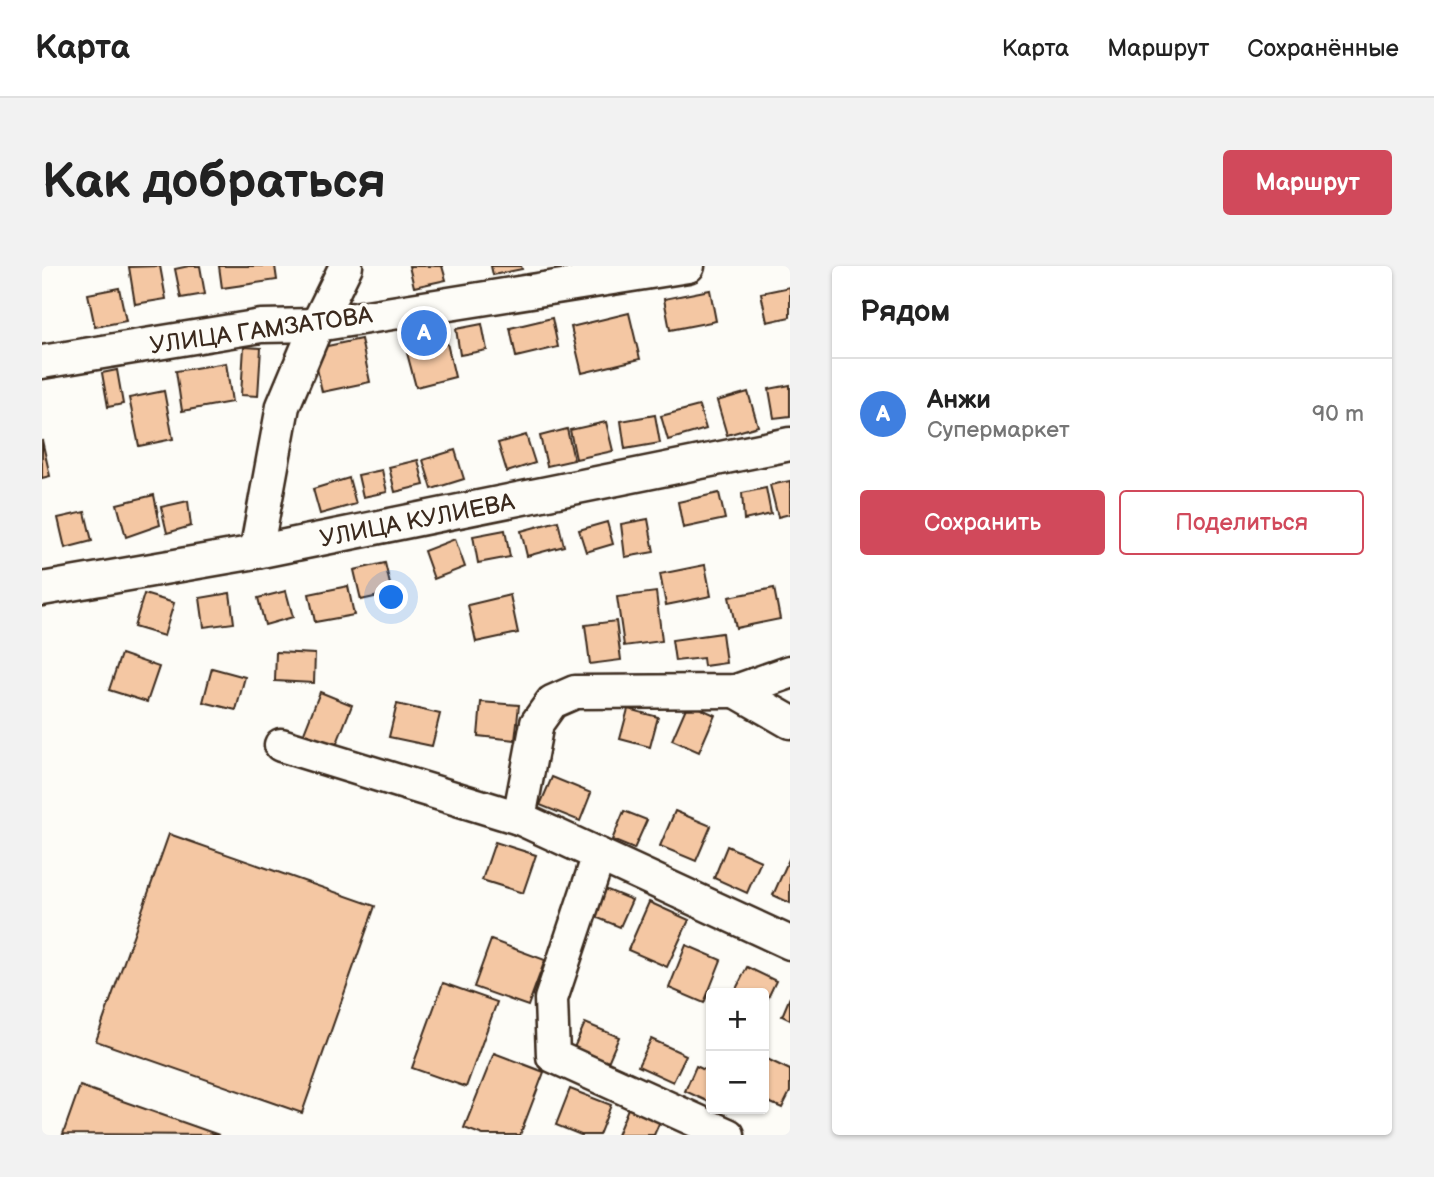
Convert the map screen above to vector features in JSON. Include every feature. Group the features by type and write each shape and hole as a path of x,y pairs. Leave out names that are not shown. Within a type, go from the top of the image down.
{"street":[{"path":"256,552 283,406 317,325 346,266"},
{"name":"УЛИЦА ГАМЗАТОВА","path":"42,362 261,326 317,325 688,266"},
{"name":"УЛИЦА КУЛИЕВА","path":"42,589 256,552 790,444"},
{"path":"519,818 537,723 552,702 575,692 736,691 790,672"},
{"path":"736,691 790,722"},
{"path":"281,746 519,818 790,943"},
{"path":"599,855 551,999 553,1056 728,1135"}],"building":[{"path":"160,266 166,299 135,304 129,267"},
{"path":"200,266 205,294 181,298 175,269"},
{"path":"219,266 275,266 277,280 222,288"},
{"path":"409,266 442,266 446,280 414,287"},
{"path":"491,266 521,266 522,269 493,275"},
{"path":"790,287 790,317 767,322 761,293"},
{"path":"119,288 126,321 95,327 88,294"},
{"path":"710,290 716,321 670,330 664,299"},
{"path":"629,313 640,359 582,373 571,327"},
{"path":"552,318 558,347 516,357 510,328"},
{"path":"482,324 487,350 460,355 456,329"},
{"path":"361,339 370,382 322,392 313,349"},
{"path":"447,343 455,377 416,387 407,353"},
{"path":"244,347 261,348 258,396 241,395"},
{"path":"226,363 232,402 182,411 176,371"},
{"path":"117,370 123,404 108,407 102,373"},
{"path":"790,385 790,416 774,418 769,389"},
{"path":"164,391 173,439 139,446 129,398"},
{"path":"748,392 758,426 727,435 717,401"},
{"path":"699,406 706,429 668,440 661,416"},
{"path":"655,415 660,443 625,449 621,421"},
{"path":"606,422 613,451 576,459 570,430"},
{"path":"567,429 574,460 547,466 540,436"},
{"path":"526,435 535,463 507,472 498,443"},
{"path":"42,440 50,476 42,478"},
{"path":"455,450 464,479 432,489 423,460"},
{"path":"418,460 424,485 395,492 389,467"},
{"path":"382,470 387,492 363,497 358,475"},
{"path":"349,478 356,504 320,514 313,489"},
{"path":"790,481 790,514 778,517 770,485"},
{"path":"766,488 771,514 744,520 742,493"},
{"path":"719,493 725,519 683,528 678,502"},
{"path":"154,495 160,525 126,537 117,504"},
{"path":"188,501 191,526 167,533 161,507"},
{"path":"85,512 92,541 65,548 58,518"},
{"path":"648,519 654,552 625,557 621,524"},
{"path":"558,521 564,546 527,556 521,531"},
{"path":"607,522 613,544 586,552 579,530"},
{"path":"505,530 510,557 478,563 473,536"},
{"path":"455,539 465,567 434,579 424,551"},
{"path":"385,563 392,593 361,600 354,570"},
{"path":"705,565 711,596 666,605 660,574"},
{"path":"348,586 354,615 315,622 309,594"},
{"path":"774,588 780,619 736,628 729,597"},
{"path":"286,591 293,617 265,625 258,598"},
{"path":"656,592 662,641 624,646 617,597"},
{"path":"230,593 234,623 204,627 200,598"},
{"path":"144,594 174,603 164,636 134,627"},
{"path":"510,595 518,633 476,642 468,605"},
{"path":"616,621 621,660 590,664 585,625"},
{"path":"722,633 726,663 704,666 703,658 675,661 672,640"},
{"path":"276,652 315,654 314,683 275,681"},
{"path":"121,654 159,667 147,702 109,690"},
{"path":"212,668 245,677 236,710 203,702"},
{"path":"320,692 352,705 335,748 303,735"},
{"path":"481,702 519,705 515,740 478,736"},
{"path":"688,703 715,715 699,752 672,740"},
{"path":"397,704 440,714 432,746 389,737"},
{"path":"628,709 658,717 650,747 620,739"},
{"path":"552,777 591,793 580,821 540,805"},
{"path":"624,811 647,820 634,849 612,840"},
{"path":"675,811 711,826 696,861 660,846"},
{"path":"169,834 375,906 302,1113 96,1041"},
{"path":"495,842 536,855 523,893 482,880"},
{"path":"727,846 761,861 747,893 714,878"},
{"path":"790,857 790,903 773,895"},
{"path":"600,887 632,900 620,927 588,914"},
{"path":"649,902 689,920 667,967 628,950"},
{"path":"491,940 545,960 528,1006 474,987"},
{"path":"686,945 721,960 710,988 706,988 704,1003 669,988"},
{"path":"747,967 776,981 769,996 769,988 736,988"},
{"path":"443,983 497,1002 466,1087 412,1068"},
{"path":"790,997 790,1020 782,1016"},
{"path":"585,1023 619,1037 606,1067 572,1052"},
{"path":"651,1039 686,1055 673,1082 638,1066"},
{"path":"494,1053 544,1072 520,1135 483,1135 464,1128"},
{"path":"769,1060 790,1070 790,1092 782,1108 769,1102"},
{"path":"696,1066 706,1071 706,1101 685,1091"},
{"path":"80,1086 219,1135 63,1134"},
{"path":"570,1089 611,1105 599,1135 581,1135 556,1125"},
{"path":"629,1106 661,1119 654,1135 617,1135"}],"place":[{"name":"Анжи","path":"424,333"}]}
